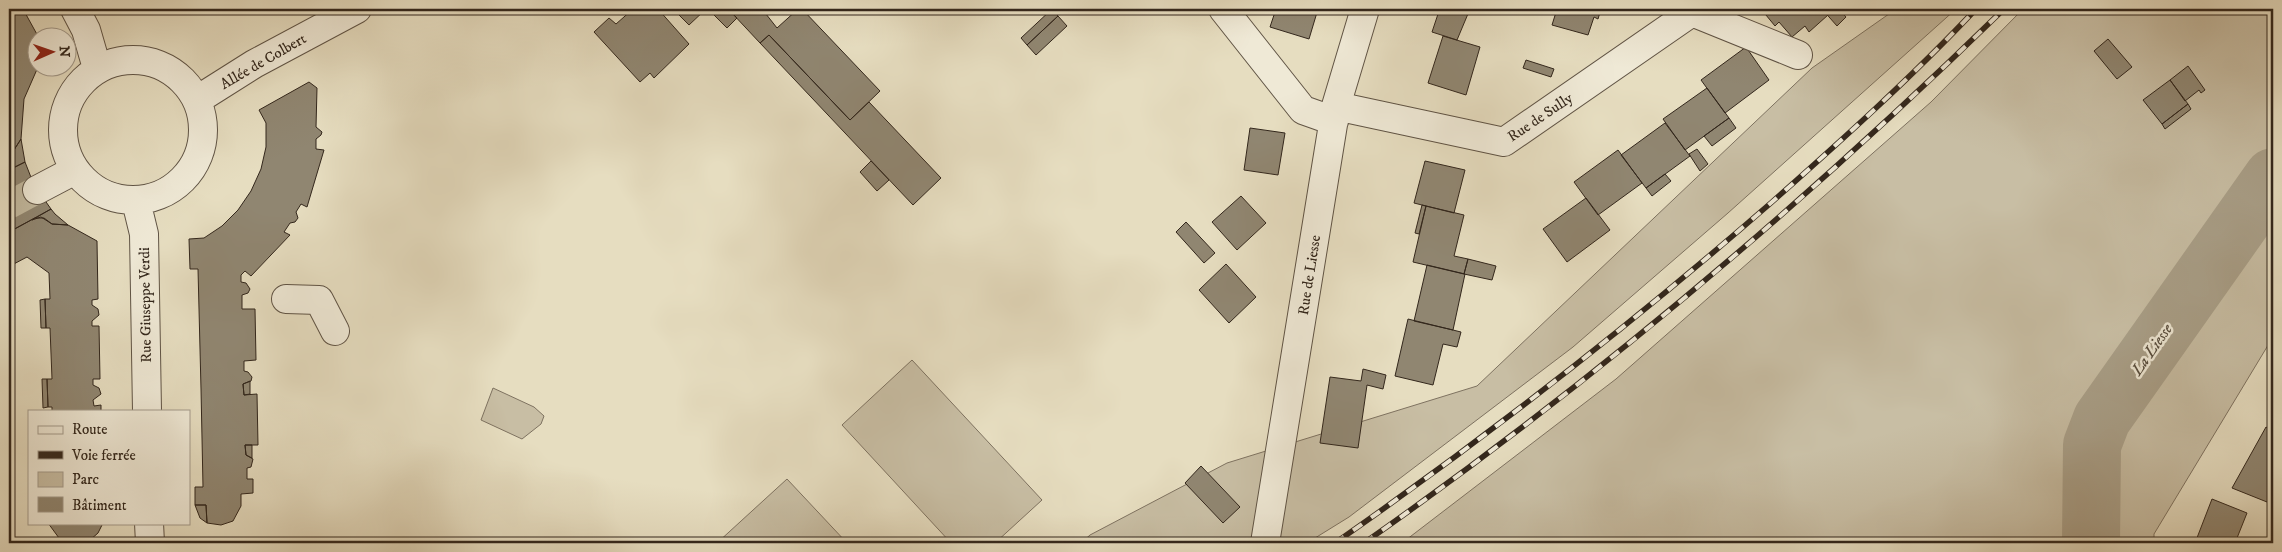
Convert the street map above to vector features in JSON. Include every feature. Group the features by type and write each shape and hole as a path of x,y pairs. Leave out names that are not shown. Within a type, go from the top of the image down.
{"street":[{"path":"74,9 86,30 97,68"},
{"name":"Allée de Colbert","path":"197,100 254,64 357,9"},
{"name":"Rue de Sully","path":"1223,9 1303,110 1504,142 1693,10 1798,55"},
{"name":"Rue de Liesse","path":"1265,543 1335,114 1365,9"},
{"path":"139,60 162,66 189,88 197,100 203,123 201,148 191,170 174,188 160,195 136,201 104,195 92,188 75,170 64,137 65,113 75,91 97,68 114,63 139,60"},
{"path":"37,190 75,170"},
{"name":"Rue Giuseppe Verdi","path":"136,201 144,234 147,410"},
{"path":"286,299 319,300 335,331"},
{"path":"149,524 150,543"}],"green space":[{"path":"1896,9 1956,9 1728,213 1573,347 1349,517 1307,543 1081,543 1090,535 1227,463 1477,386 1812,68"},
{"path":"2023,9 2273,9 2273,337 2154,534 2154,543 1402,543 1616,379 1931,102"},
{"path":"912,360 1042,500 995,543 951,543 842,425"},
{"path":"493,388 534,407 544,416 541,424 522,439 481,420"},
{"path":"787,479 847,543 717,543"}],"building":[{"path":"9,9 23,9 33,28 28,28 28,78 33,78 24,99 21,139 12,153 14,163 9,170"},
{"path":"633,9 658,9 689,44 654,78 650,73 640,82 594,32 609,18 616,24"},
{"path":"673,9 706,9 689,25"},
{"path":"708,9 728,9 737,18 727,28"},
{"path":"734,9 762,9 777,28 798,9 802,9 880,91 850,120 769,35 760,43 731,12"},
{"path":"1052,9 1058,16 1027,45 1021,38"},
{"path":"1276,9 1318,9 1309,39 1270,27"},
{"path":"1436,9 1470,9 1457,40 1432,32 1438,14 1435,13"},
{"path":"1557,9 1601,9 1598,19 1594,17 1588,35 1552,25"},
{"path":"1761,9 1822,9 1828,15 1809,32 1805,26 1792,37 1779,22 1775,26"},
{"path":"1822,9 1839,9 1846,17 1837,26"},
{"path":"1058,16 1067,26 1036,55 1027,45"},
{"path":"769,35 850,120 869,102 941,178 913,205 760,43"},
{"path":"1443,36 1480,47 1466,95 1428,83"},
{"path":"2108,39 2132,67 2117,79 2094,51"},
{"path":"1746,47 1769,80 1725,113 1701,80"},
{"path":"1526,60 1554,69 1551,77 1523,68"},
{"path":"2188,66 2205,90 2201,93 2199,90 2185,101 2170,80"},
{"path":"2170,80 2188,104 2162,124 2143,100"},
{"path":"309,82 317,88 316,127 322,132 316,139 316,149 324,150 307,207 301,204 296,212 298,218 295,222 290,223 284,232 290,235 251,276 245,271 241,275 241,282 246,283 250,289 248,293 242,295 242,309 255,309 256,360 244,361 244,371 248,372 252,377 251,381 243,384 244,395 257,394 258,445 245,445 246,455 253,459 251,467 247,468 247,479 253,479 253,493 241,494 241,506 233,521 221,525 207,523 206,505 195,505 195,487 203,487 201,389 198,269 190,269 189,239 204,238 222,226 238,210 251,191 261,169 266,147 266,123 259,110"},
{"path":"1707,88 1729,118 1685,150 1663,119"},
{"path":"2188,104 2191,109 2165,129 2162,124"},
{"path":"1729,118 1736,128 1712,146 1704,136"},
{"path":"1665,123 1690,156 1646,188 1621,155"},
{"path":"1250,128 1285,133 1278,175 1244,170"},
{"path":"21,139 25,162 9,170 14,163 12,153"},
{"path":"1697,149 1708,164 1700,171 1689,154"},
{"path":"1618,150 1642,183 1598,215 1574,182"},
{"path":"871,161 889,180 877,191 860,172"},
{"path":"1425,161 1465,170 1454,213 1414,203"},
{"path":"25,162 34,185 51,209 9,232 9,170"},
{"path":"1665,174 1671,181 1652,196 1646,188"},
{"path":"1241,196 1266,223 1237,250 1212,222"},
{"path":"1586,198 1610,230 1567,262 1543,229"},
{"path":"1422,205 1426,206 1419,234 1415,233"},
{"path":"1426,206 1464,215 1454,256 1468,259 1464,274 1413,262"},
{"path":"51,209 68,225 52,224 41,217 32,220"},
{"path":"35,218 44,218 52,224 68,225 97,241 98,299 92,300 92,305 98,309 99,315 92,321 92,326 99,326 100,379 93,379 93,385 99,388 101,394 93,400 94,406 101,405 101,410 52,410 52,407 48,407 47,379 52,379 50,328 46,328 45,299 50,299 49,273 27,257 10,266 9,232"},
{"path":"1186,222 1215,253 1204,263 1176,232"},
{"path":"1468,259 1496,266 1492,280 1464,274"},
{"path":"1226,264 1256,297 1229,323 1199,290"},
{"path":"1427,265 1465,274 1453,330 1414,321"},
{"path":"45,299 46,328 41,328 40,300"},
{"path":"1408,319 1461,332 1457,347 1443,344 1433,385 1395,376"},
{"path":"1363,369 1386,375 1383,389 1367,385 1358,448 1320,443 1330,377 1361,381"},
{"path":"42,379 47,379 48,407 43,408"},
{"path":"250,381 250,394 244,395 243,384"},
{"path":"2266,427 2273,431 2273,490 2267,502 2232,488"},
{"path":"245,445 252,445 252,458 246,455"},
{"path":"1201,466 1240,507 1223,523 1185,483"},
{"path":"2212,499 2247,513 2235,543 2195,543"},
{"path":"195,505 206,505 207,523 200,518"},
{"path":"49,524 102,524 98,533 90,540 78,543 66,542 59,538"}],"waterway":[{"name":"La Liesse","path":"2091,543 2092,445 2102,419 2273,177"}],"tunnel":[{"path":"9,205 37,190"}],"railway":[{"path":"1335,543 1503,421 1666,292 1772,202 1850,132 1902,84 1976,9"},
{"path":"1364,543 1533,419 1695,289 1852,152 2004,9"}]}
